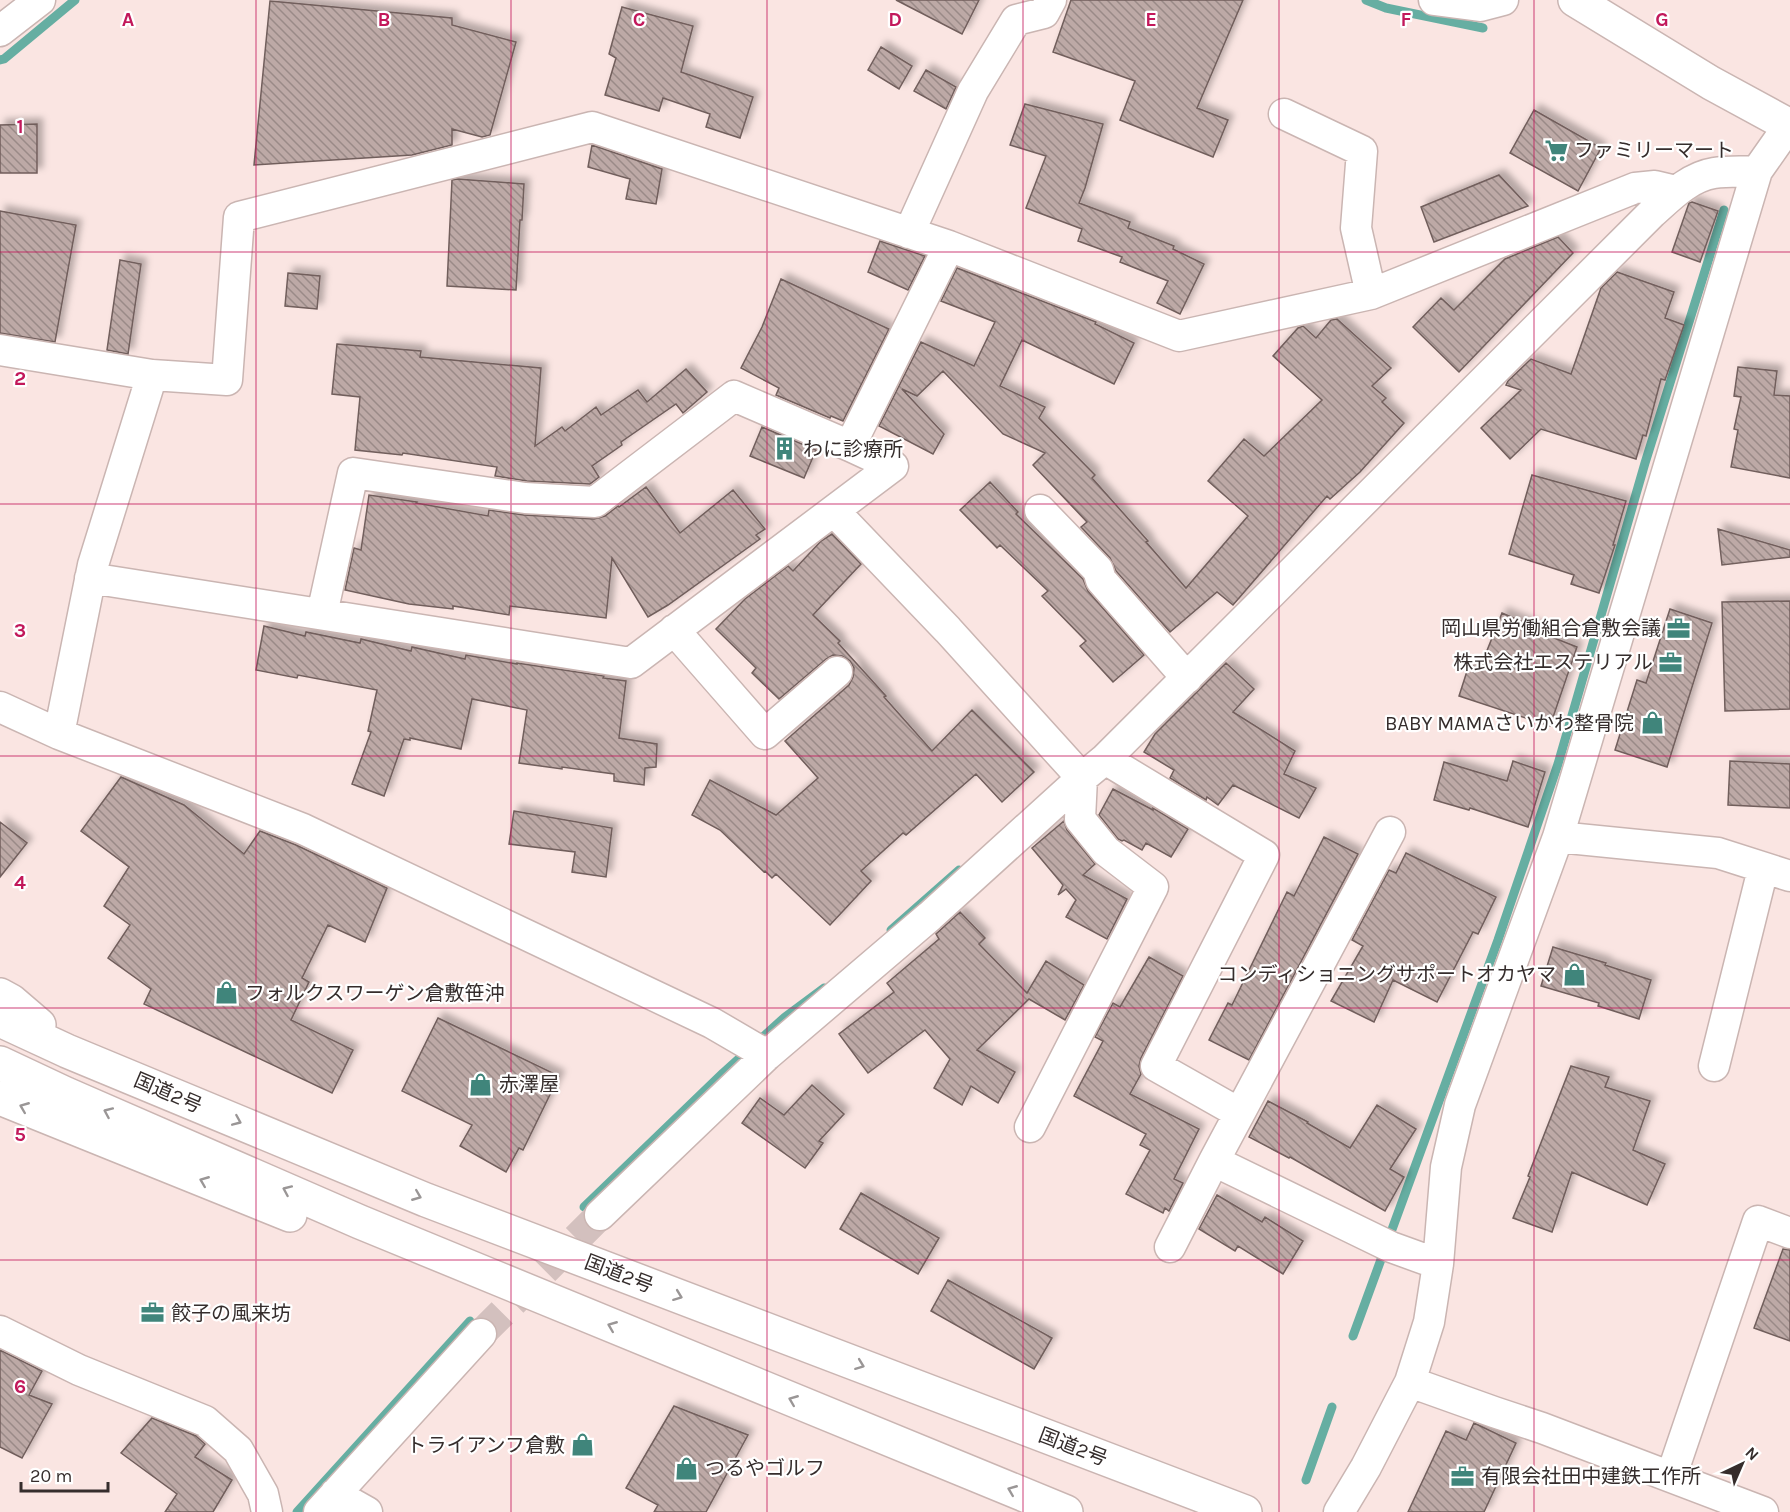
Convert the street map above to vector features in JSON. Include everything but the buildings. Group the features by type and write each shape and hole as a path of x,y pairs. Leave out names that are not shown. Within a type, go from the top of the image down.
{"main road":[{"path":"1575,0 1711,84 1790,125"},
{"path":"0,995 11,1001 67,1051"},
{"name":"国道2号","path":"0,1020 67,1051 426,1200 1245,1512"},
{"name":"国道2号","path":"0,1063 360,1222 1066,1512"},
{"path":"0,1098 305,1221 360,1222"}],"street":[{"path":"0,32 40,0"},
{"path":"909,233 974,91 1016,20 1044,13 1051,0"},
{"path":"1434,0 1480,6 1503,0"},
{"path":"1284,114 1362,151 1356,228 1371,294"},
{"path":"1339,1512 1366,1467 1410,1382 1429,1322 1438,1264 1446,1167 1460,1105 1558,837 1756,171 1790,125"},
{"path":"0,350 152,375 226,380 239,217 592,127 949,246 1179,336 1371,294 1635,188 1655,186 1676,191"},
{"path":"600,1215 757,1049 930,916 1076,772 1105,759 1180,670 1676,191 1703,176 1715,173 1756,171"},
{"path":"850,446 949,246"},
{"path":"59,734 90,578 152,375"},
{"path":"90,578 631,663 893,466 735,396 595,502 525,498 353,473 322,614"},
{"path":"1040,510 1098,570 1101,580 1180,670"},
{"path":"834,511 948,630 1076,772 1080,819 1106,851 1153,887 1030,1127"},
{"path":"674,630 765,734 837,672"},
{"path":"0,706 59,734 303,829 712,1023 757,1049"},
{"path":"1105,759 1264,855 1156,1066 1239,1113"},
{"path":"1170,1247 1390,832"},
{"path":"1558,837 1718,853 1777,872 1714,1066"},
{"path":"1214,1161 1384,1244 1438,1264"},
{"path":"1671,1476 1758,1221 1790,1233"},
{"path":"0,1331 80,1370 205,1421 238,1450 263,1494 267,1512"},
{"path":"367,1512 327,1503 481,1334"},
{"path":"1410,1382 1542,1428 1763,1512"}],"waterway":[{"path":"0,60 75,0"},
{"path":"1366,0 1386,8 1483,28"},
{"path":"1353,1336 1498,940 1558,764 1645,463 1724,210"},
{"path":"891,930 959,870"},
{"path":"584,1207 723,1073 785,1017 824,988"},
{"path":"297,1512 470,1321"},
{"path":"1306,1480 1332,1407"}],"tunnel":[{"path":"481,1334 600,1215"}],"place":[{"name":"ファミリーマート","path":"1556,150"},
{"name":"わに診療所","path":"785,449"},
{"name":"岡山県労働組合倉敷会議","path":"1679,628"},
{"name":"株式会社エステリアル","path":"1671,662"},
{"name":"BABY MAMAさいかわ整骨院","path":"1652,723"},
{"name":"コンディショニングサポートオカヤマ","path":"1574,974"},
{"name":"フォルクスワーゲン倉敷笹沖","path":"227,993"},
{"name":"赤澤屋","path":"481,1084"},
{"name":"餃子の風来坊","path":"153,1313"},
{"name":"トライアンフ倉敷","path":"583,1445"},
{"name":"つるやゴルフ","path":"687,1468"},
{"name":"有限会社田中建鉄工作所","path":"1463,1476"}]}
